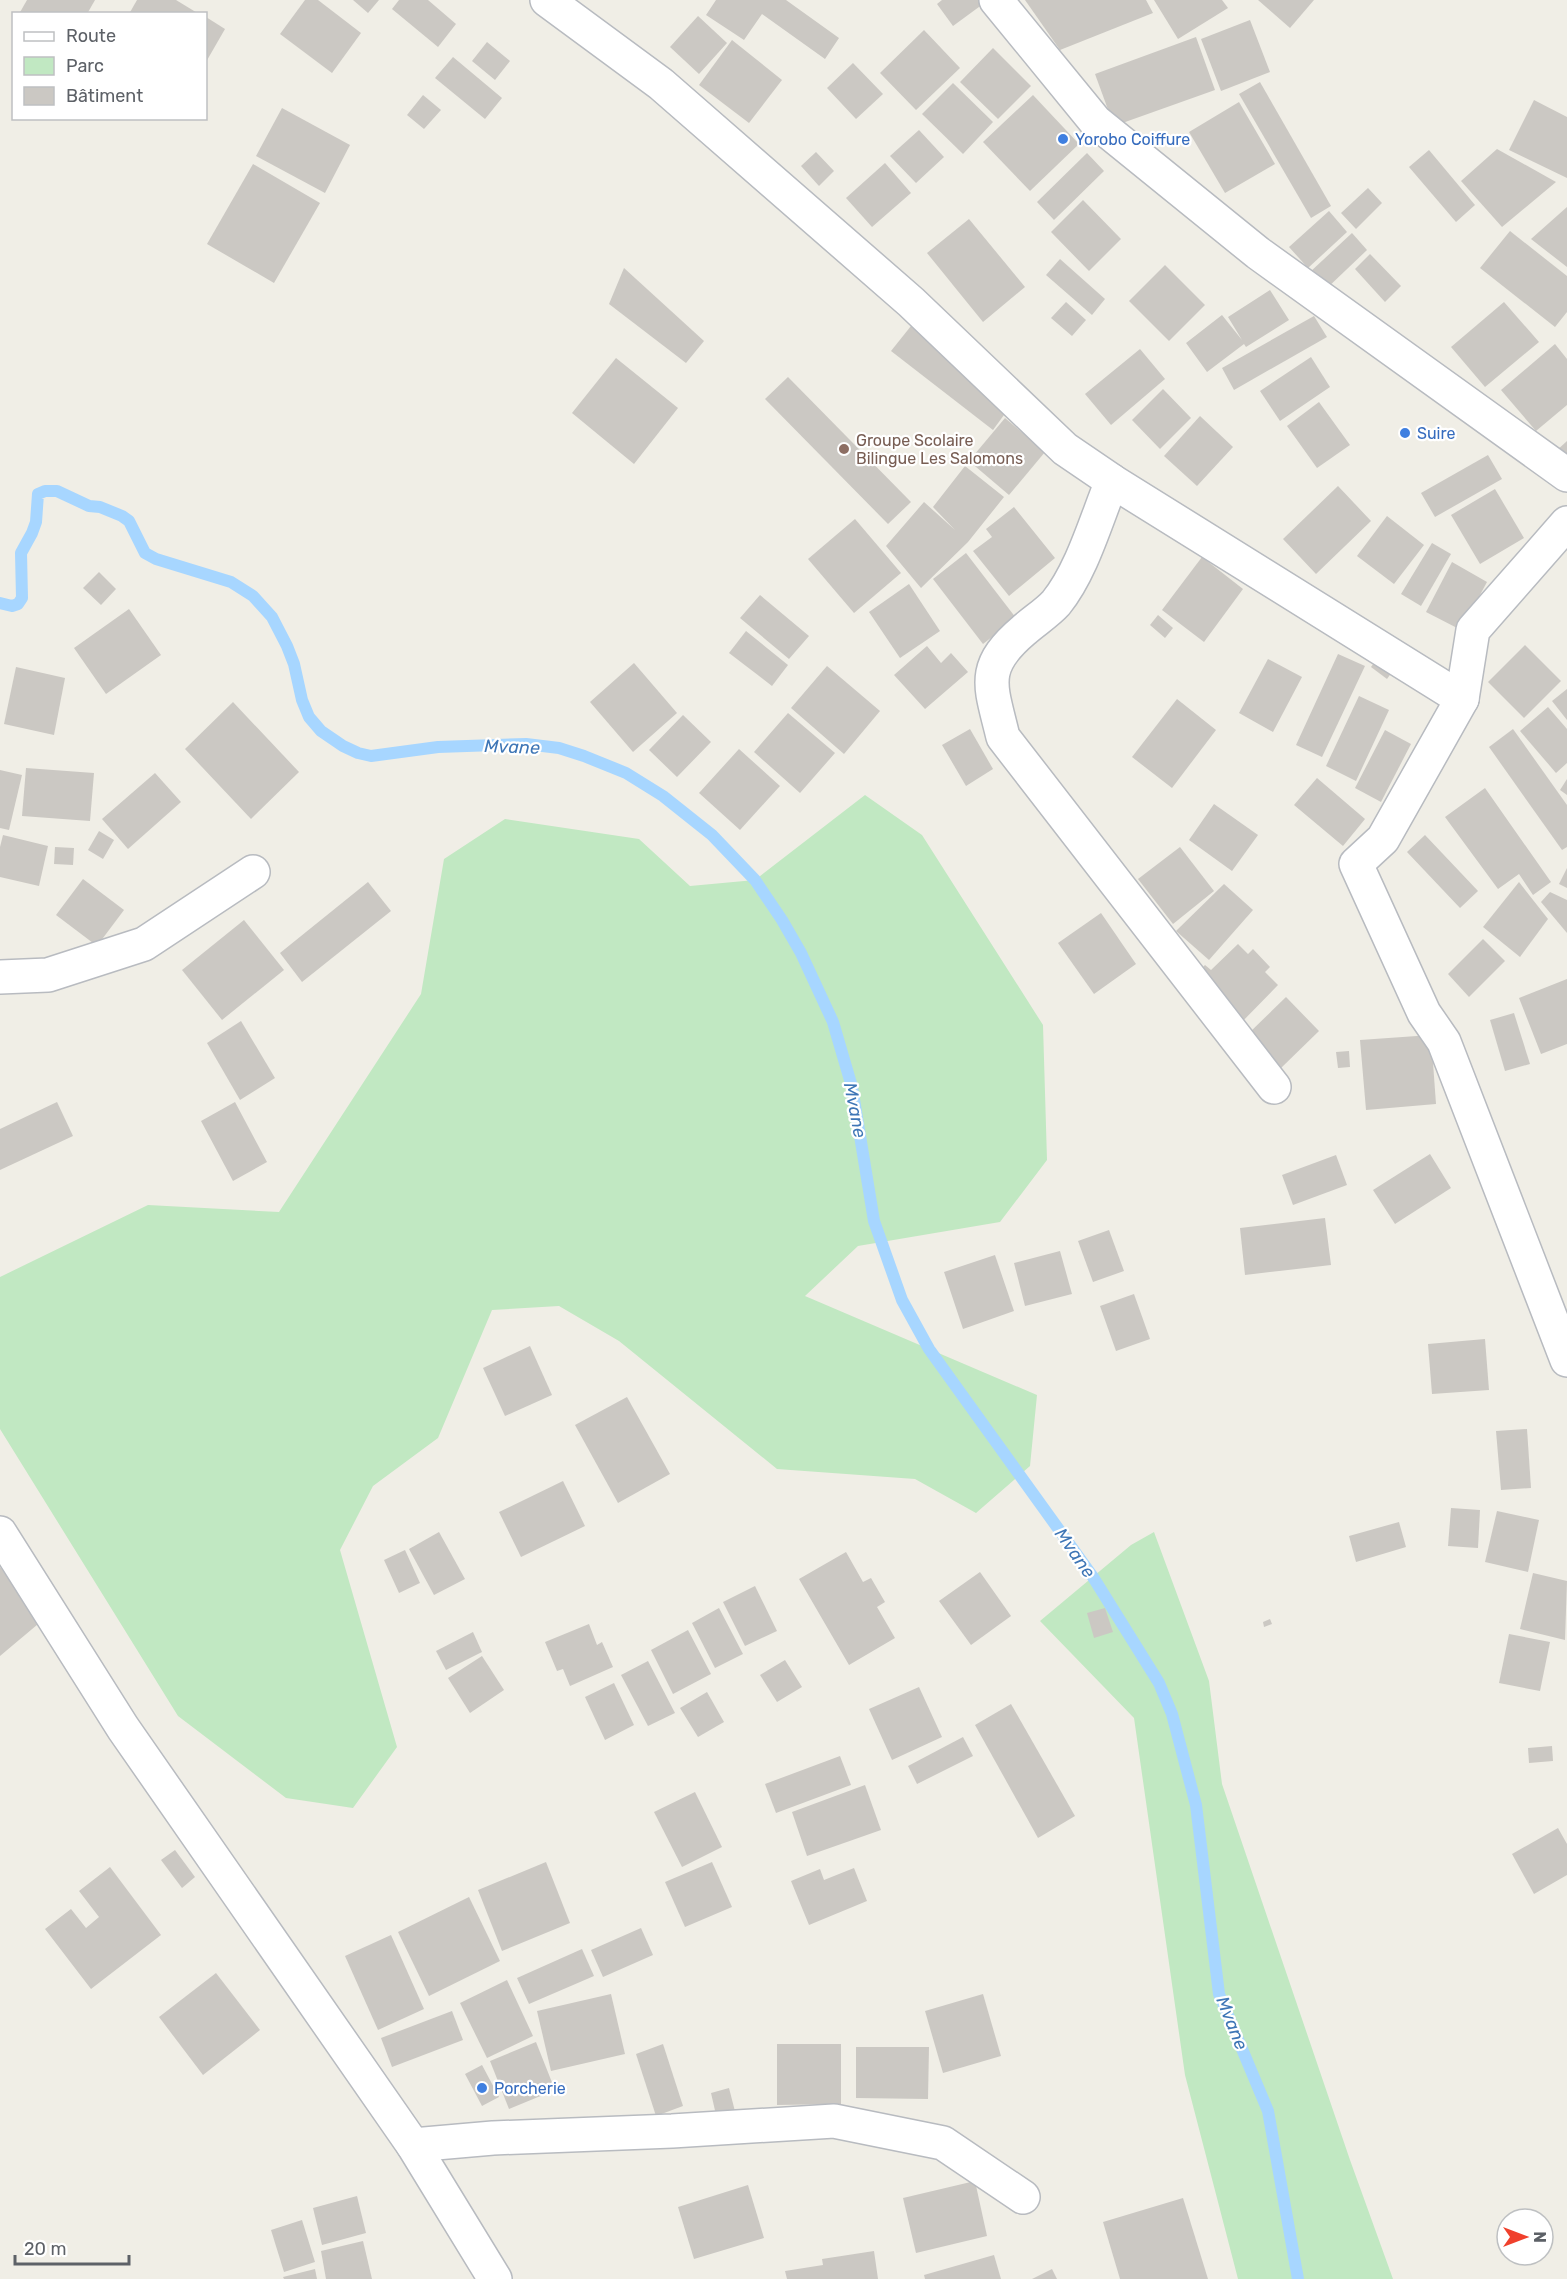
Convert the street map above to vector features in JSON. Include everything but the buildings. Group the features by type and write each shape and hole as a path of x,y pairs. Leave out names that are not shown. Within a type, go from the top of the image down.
{"street":[{"path":"547,0 662,84 911,302 1065,448 1112,481 1462,699"},
{"path":"996,0 1095,121 1258,253 1567,475"},
{"path":"1112,481 1075,570 1055,603 997,656 991,685 1003,737 1274,1087"},
{"path":"1567,523 1473,630 1462,699 1383,839 1356,864 1424,1013 1444,1042 1567,1360"},
{"path":"0,977 48,975 144,944 253,872"},
{"path":"0,1533 123,1728 413,2145 495,2279"},
{"path":"413,2145 493,2138 672,2131 834,2121 943,2143 1023,2197"}],"green space":[{"path":"865,795 922,835 1043,1025 1047,1160 1000,1222 858,1246 805,1296 1037,1395 1030,1466 976,1513 915,1479 777,1469 619,1341 559,1306 492,1310 438,1438 373,1486 340,1550 397,1747 353,1808 286,1798 178,1716 0,1429 0,1277 148,1205 279,1212 421,994 444,859 505,819 639,839 690,886 755,880"},
{"path":"1154,1532 1209,1681 1222,1784 1393,2279 1238,2279 1185,2075 1134,1718 1040,1621 1131,1545"}],"waterway":[{"name":"Mvane","path":"0,603 12,606 18,604 22,598 21,553 36,522 38,494 45,491 57,491 89,506 100,507 122,516 129,521 145,553 156,559 231,582 253,596 272,617 287,646 309,717 321,731 343,746 371,756 438,747 526,744 559,748 584,756 626,773 663,796 712,835 755,880 801,953 833,1022 852,1087 874,1221 902,1300 929,1349 1093,1577 1159,1683 1172,1714 1196,1805 1219,1994 1268,2111 1298,2279"}],"place":[{"name":"Yorobo Coiffure","path":"1063,139"},
{"name":"Suire","path":"1405,433"},
{"name":"Groupe Scolaire Bilingue Les Salomons","path":"844,449"},
{"name":"Porcherie","path":"482,2088"}]}
